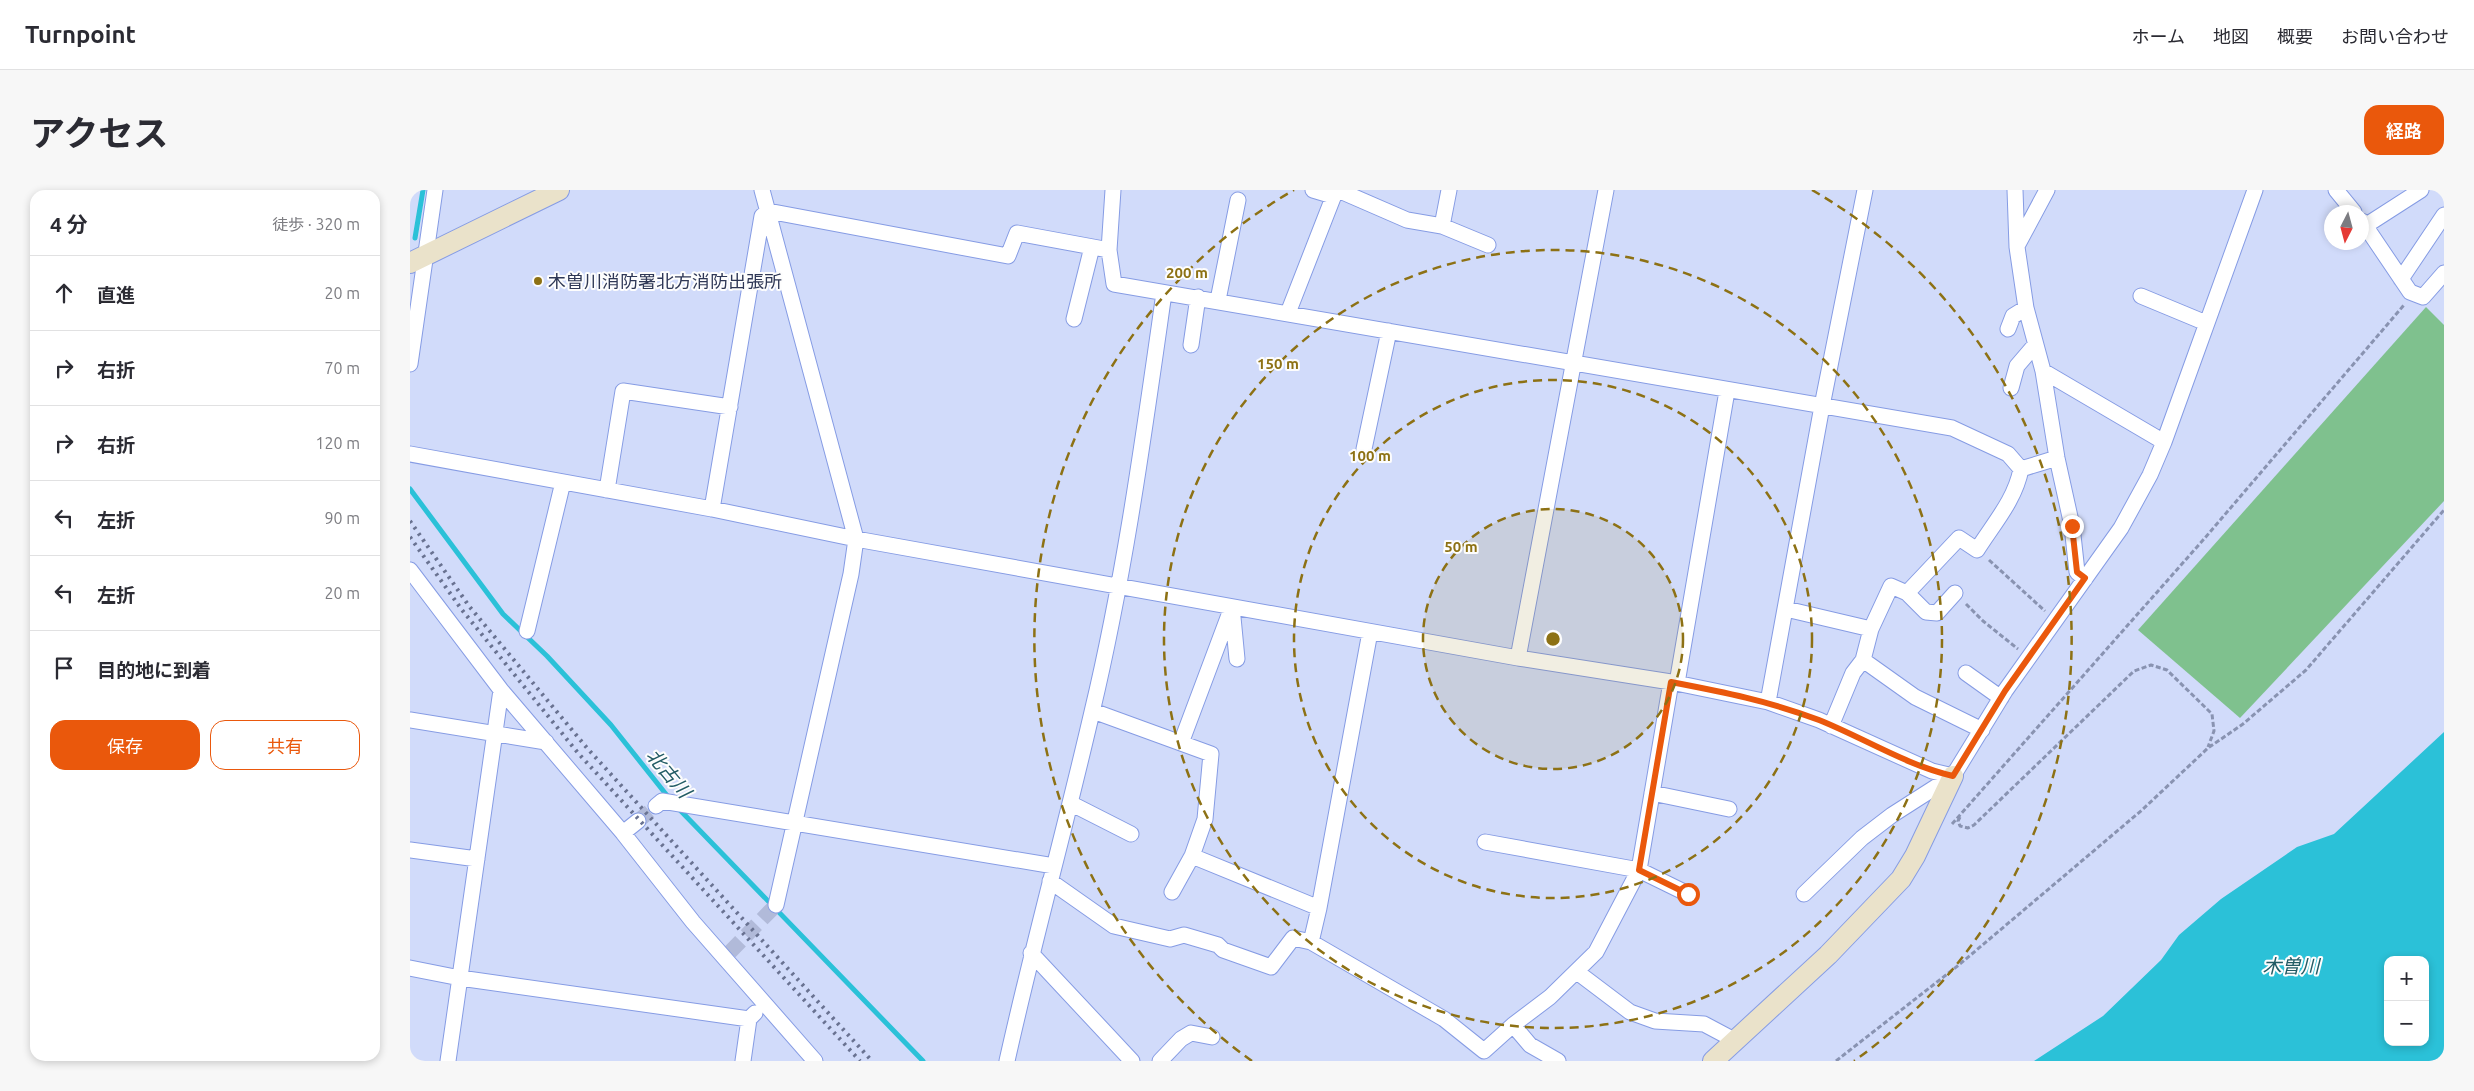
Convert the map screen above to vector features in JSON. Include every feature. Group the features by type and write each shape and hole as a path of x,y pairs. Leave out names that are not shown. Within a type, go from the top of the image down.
{"street":[{"path":"410,364 418,260 435,190"},
{"path":"418,260 559,190"},
{"path":"762,190 856,539 851,574 776,905"},
{"path":"1113,190 1110,250 1114,284 1218,300 1573,364 1664,378 1727,391 1952,428 2008,454 2021,468"},
{"path":"1313,190 1336,192 1407,220 1442,226 1488,244"},
{"path":"1442,226 1448,190"},
{"path":"1518,658 1606,190"},
{"path":"1768,702 1822,406 1865,190"},
{"path":"2015,190 2017,247 2026,308 2043,371 2057,458 2072,526 2077,572 2085,578"},
{"path":"2017,247 2047,190"},
{"path":"1713,1061 1828,955 1901,879 1918,849 1953,776 2001,698 2054,620 2121,528 2150,475 2164,442 2255,190"},
{"path":"2336,190 2348,205"},
{"path":"2369,221 2422,190"},
{"path":"1288,313 1336,192"},
{"path":"1218,300 1238,200"},
{"path":"768,211 1008,256 1016,233 1110,250"},
{"path":"712,509 762,216 768,211"},
{"path":"2401,280 2444,215"},
{"path":"2369,233 2410,292 2423,297 2444,273"},
{"path":"1074,319 1092,247"},
{"path":"1007,1061 1031,953 1093,711 1118,586 1164,293"},
{"path":"2140,296 2206,324"},
{"path":"1191,346 1198,297"},
{"path":"2008,329 2013,316 2026,308"},
{"path":"1364,449 1390,331"},
{"path":"2011,388 2017,366 2035,345"},
{"path":"2043,371 2164,442"},
{"path":"607,490 623,391 730,407"},
{"path":"659,804 685,804 1052,874 1114,926 1170,939 1184,935 1218,945 1224,950 1271,967 1293,938 1311,942 1444,1020 1480,1056 1513,1025 1550,997 1596,952 1639,870 1727,391"},
{"path":"410,454 712,509 856,539 1370,632 1674,683 1768,702 1832,726 1932,771 1953,776"},
{"path":"2021,468 2057,458"},
{"path":"1906,593 1959,538 1977,550 2011,499 2018,483 2021,468"},
{"path":"527,631 563,482"},
{"path":"410,570 501,690 728,955 764,1004 815,1061"},
{"path":"1832,726 1853,673 1863,660 1871,629 1892,586 1906,593 1926,612 1937,613 1955,593"},
{"path":"1232,607 1237,659"},
{"path":"1181,743 1232,607"},
{"path":"1786,609 1871,629"},
{"path":"1311,942 1319,908 1370,632"},
{"path":"1863,660 1915,698 1982,730"},
{"path":"1966,673 2001,698"},
{"path":"448,1061 501,690"},
{"path":"1093,711 1212,754 1204,819 1192,856 1172,892"},
{"path":"410,720 496,732 546,742"},
{"path":"1804,894 1862,838 1892,815 1953,776"},
{"path":"1652,793 1729,810"},
{"path":"1070,803 1131,834"},
{"path":"622,833 638,821"},
{"path":"1485,842 1639,870 1688,894"},
{"path":"410,850 478,859"},
{"path":"1192,856 1319,908"},
{"path":"1031,953 1132,1061"},
{"path":"410,968 460,978 749,1019"},
{"path":"1576,972 1630,1012 1654,1021 1704,1024 1736,1041"},
{"path":"743,1061 749,1019 764,1004"},
{"path":"1513,1025 1530,1045 1558,1061"},
{"path":"1160,1061 1181,1039 1191,1033 1212,1037"}],"path":[{"path":"1950,826 2310,417 2402,308 2410,292"},
{"path":"1836,1061 1968,958 2142,810 2208,748 2243,724 2306,670 2444,510"},
{"path":"1977,550 2054,620"},
{"path":"1955,593 1983,621 2028,657"},
{"path":"1961,814 1958,821 1960,826 1968,828 1974,824 2134,671 2150,665 2167,670 2212,714 2214,731 2208,748"}],"green space":[{"path":"2426,307 2444,325 2444,501 2240,718 2138,630"}],"water":[{"name":"木曽川","path":"2444,732 2444,1061 2034,1061 2103,1016 2161,960 2179,935 2221,899 2297,847 2334,834"}],"waterway":[{"name":"北古川","path":"415,238 423,190"},
{"name":"北古川","path":"410,489 503,614 547,656 611,725 669,798"},
{"name":"北古川","path":"678,808 923,1061"}],"tunnel":[{"path":"638,821 656,806"},
{"path":"730,952 776,905"}],"railway":[{"path":"410,521 469,606 587,748 872,1061"},
{"path":"410,537 462,610 578,753 860,1061"}],"place":[{"name":"木曽川消防署北方消防出張所","path":"538,281"}],"route":[{"path":"1688,894 1639,870 1671,682 1768,702 1819,720 1932,771 1953,776 2005,691 2085,578 2077,572 2072,526"}]}
